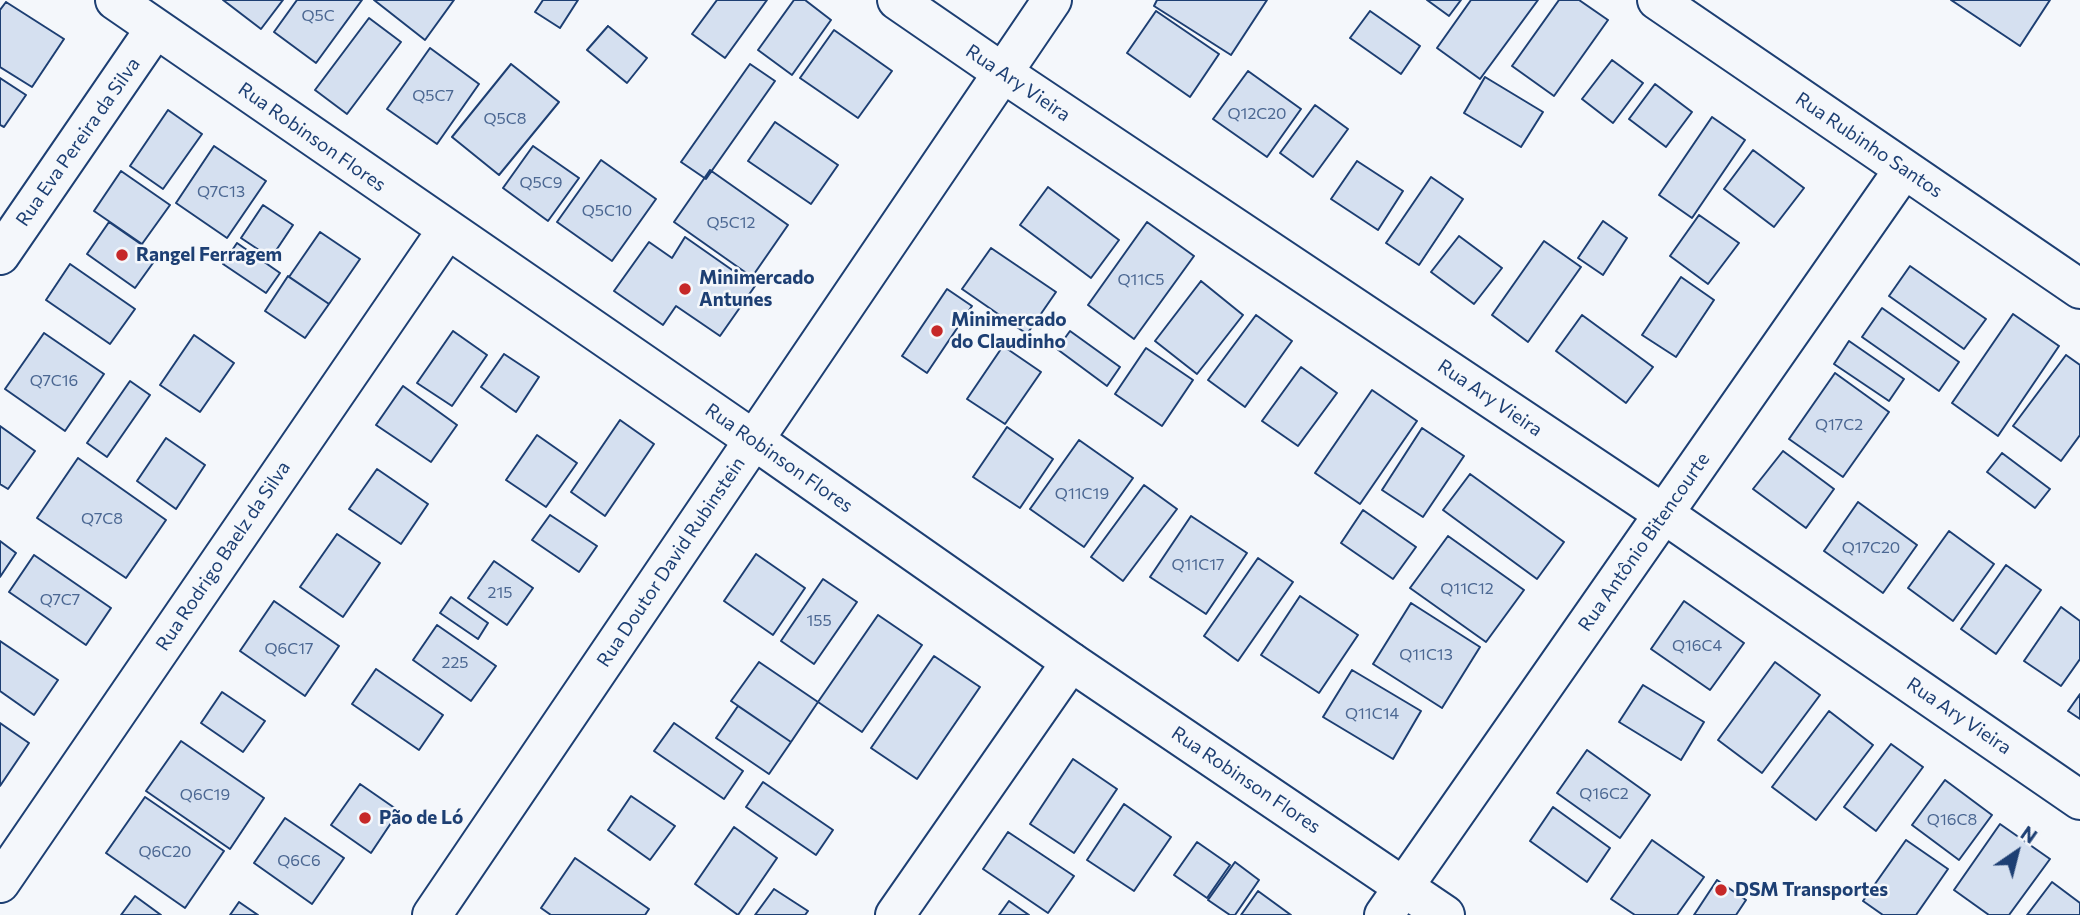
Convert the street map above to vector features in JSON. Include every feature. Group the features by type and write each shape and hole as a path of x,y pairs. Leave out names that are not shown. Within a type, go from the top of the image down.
{"street":[{"name":"Rua Robinson Flores","path":"115,0 1071,662 1394,901 1445,915"},
{"name":"Rua Ary Vieira","path":"897,0 1664,513 2080,800"},
{"name":"Rua Doutor David Rubinstein","path":"432,915 1052,0"},
{"name":"Rua Rubinho Santos","path":"1657,0 2080,289"},
{"name":"Rua Eva Pereira da Silva","path":"0,255 155,29"},
{"name":"Rua Antônio Bitencourte","path":"1394,901 1904,169"},
{"name":"Rua Rodrigo Baelz da Silva","path":"0,883 447,230"},
{"path":"895,915 1071,662"}],"building":[{"path":"223,0 283,0 261,29"},
{"path":"297,0 362,0 316,63 274,32"},
{"path":"374,0 454,0 425,40"},
{"path":"543,0 578,0 560,28 535,12"},
{"path":"717,0 767,0 725,58 692,34"},
{"path":"794,0 805,0 831,20 792,75 758,50"},
{"path":"1157,0 1267,0 1231,55 1154,6"},
{"path":"1427,0 1461,0 1449,16"},
{"path":"1471,0 1538,0 1480,79 1437,48"},
{"path":"1559,0 1579,0 1608,20 1554,96 1512,66"},
{"path":"1951,0 2050,0 2020,46"},
{"path":"6,2 64,39 32,87 0,67 0,10"},
{"path":"1156,11 1219,54 1190,97 1127,53"},
{"path":"1370,11 1420,46 1401,74 1350,38"},
{"path":"369,18 401,42 347,114 315,90"},
{"path":"608,26 647,58 627,83 587,50"},
{"path":"834,30 892,71 858,118 800,78"},
{"path":"430,48 479,84 437,144 387,109"},
{"path":"1612,60 1643,83 1613,123 1582,99"},
{"path":"511,64 559,102 499,175 452,137"},
{"path":"750,64 775,81 706,179 681,162"},
{"path":"1248,71 1301,109 1267,157 1213,119"},
{"path":"1485,77 1543,112 1521,147 1464,113"},
{"path":"0,78 26,95 4,127 0,125"},
{"path":"1655,84 1692,112 1666,147 1629,119"},
{"path":"1315,105 1348,129 1313,177 1280,153"},
{"path":"168,110 202,134 163,189 130,166"},
{"path":"1712,117 1745,140 1692,218 1659,195"},
{"path":"775,122 838,165 811,204 748,161"},
{"path":"214,146 266,181 227,238 176,203"},
{"path":"533,146 579,178 548,221 503,188"},
{"path":"1753,150 1804,188 1774,227 1724,189"},
{"path":"601,160 656,199 612,261 557,222"},
{"path":"1357,161 1403,191 1378,230 1331,199"},
{"path":"710,170 788,225 752,277 674,222"},
{"path":"121,171 170,205 142,244 94,211"},
{"path":"1431,177 1463,199 1419,265 1386,243"},
{"path":"1048,187 1119,240 1091,278 1020,225"},
{"path":"263,205 293,225 271,258 241,238"},
{"path":"1699,215 1739,243 1708,284 1670,256"},
{"path":"1603,221 1627,238 1603,275 1578,258"},
{"name":"Rangel Ferragem","path":"109,222 158,256 135,288 87,254"},
{"path":"1147,222 1194,256 1134,339 1088,305"},
{"path":"320,232 360,259 329,304 289,277"},
{"path":"1459,236 1502,268 1474,304 1431,272"},
{"name":"Minimercado Antunes","path":"685,237 755,286 720,336 676,306 663,325 614,291 649,242 672,258"},
{"path":"1544,241 1581,267 1528,342 1492,315"},
{"path":"237,243 280,273 266,293 223,264"},
{"path":"991,248 1056,292 1027,334 962,289"},
{"path":"70,264 135,309 110,344 46,300"},
{"path":"1910,266 1986,319 1964,349 1889,296"},
{"path":"288,276 329,304 305,338 265,311"},
{"path":"1681,277 1714,300 1676,357 1642,335"},
{"path":"1201,281 1243,315 1197,374 1155,341"},
{"name":"Minimercado do Claudinho","path":"947,289 972,306 927,373 902,356"},
{"path":"1882,308 1959,362 1939,391 1862,337"},
{"path":"2013,314 2059,346 1998,436 1952,403"},
{"path":"1256,315 1292,341 1245,407 1208,380"},
{"path":"1582,315 1653,367 1626,403 1556,351"},
{"path":"453,331 487,355 452,406 417,383"},
{"path":"1070,331 1120,367 1107,386 1057,349"},
{"path":"44,333 104,374 65,431 5,389"},
{"path":"194,335 234,363 200,412 160,385"},
{"path":"1849,341 1904,379 1889,401 1834,364"},
{"path":"1003,346 1041,372 1005,424 967,399"},
{"path":"1146,348 1193,380 1162,426 1115,394"},
{"path":"504,354 539,377 516,412 481,387"},
{"path":"2066,355 2080,365 2080,435 2061,461 2013,426"},
{"path":"1301,367 1337,393 1298,446 1262,421"},
{"path":"1835,373 1889,412 1843,477 1789,439"},
{"path":"130,381 150,395 107,457 87,443"},
{"path":"403,386 457,425 431,462 376,425"},
{"path":"1372,390 1417,421 1360,504 1315,473"},
{"path":"620,420 654,444 605,516 571,492"},
{"path":"0,426 35,451 8,489 0,484"},
{"path":"1007,427 1053,459 1020,508 973,477"},
{"path":"1422,428 1464,456 1423,517 1382,490"},
{"path":"537,435 577,463 546,507 506,480"},
{"path":"166,438 205,465 176,509 137,481"},
{"path":"1079,440 1133,478 1084,547 1030,509"},
{"path":"1783,451 1834,489 1806,528 1753,489"},
{"path":"2002,453 2050,489 2035,508 1987,472"},
{"path":"78,458 166,520 126,578 37,518"},
{"path":"377,469 428,504 401,544 349,509"},
{"path":"1470,474 1564,542 1537,579 1443,510"},
{"path":"1144,485 1177,509 1123,581 1091,557"},
{"path":"1858,502 1917,545 1883,593 1824,551"},
{"path":"1363,510 1416,547 1393,579 1341,543"},
{"path":"550,515 597,546 579,572 532,540"},
{"path":"1191,516 1247,553 1206,614 1150,577"},
{"path":"1949,531 1994,564 1953,621 1908,588"},
{"path":"337,534 380,563 343,617 300,587"},
{"path":"1448,536 1524,590 1486,642 1410,588"},
{"path":"0,541 16,553 0,577"},
{"path":"756,554 805,588 773,635 724,601"},
{"path":"34,555 111,608 86,645 9,592"},
{"path":"1258,558 1293,582 1238,661 1204,636"},
{"path":"494,561 533,588 507,625 468,598"},
{"path":"2006,565 2041,590 1996,654 1961,629"},
{"path":"823,579 857,602 814,664 781,641"},
{"path":"1300,596 1358,635 1319,693 1261,655"},
{"path":"451,597 488,623 478,639 440,613"},
{"path":"274,601 339,646 305,696 240,651"},
{"path":"1684,601 1744,643 1710,690 1651,649"},
{"path":"1411,603 1480,647 1442,708 1373,664"},
{"path":"2061,607 2080,621 2080,659 2061,686 2024,661"},
{"path":"878,615 922,645 862,732 818,702"},
{"path":"437,625 496,666 471,701 413,660"},
{"path":"0,641 58,680 34,715 0,691"},
{"path":"934,656 980,687 917,779 871,748"},
{"path":"759,662 818,702 791,742 731,701"},
{"path":"1775,662 1820,695 1762,773 1718,740"},
{"path":"376,669 443,715 419,750 352,704"},
{"path":"1352,670 1421,711 1393,759 1323,717"},
{"path":"1643,685 1704,722 1681,760 1619,722"},
{"path":"222,692 265,721 243,752 201,723"},
{"path":"2080,694 2080,719 2068,711"},
{"path":"738,706 791,742 769,774 716,738"},
{"path":"1829,711 1873,745 1816,820 1772,787"},
{"path":"0,723 29,743 0,786"},
{"path":"674,723 743,771 724,799 654,751"},
{"path":"181,741 264,798 230,849 146,791"},
{"path":"1891,744 1923,767 1876,831 1844,807"},
{"path":"1587,750 1650,795 1620,838 1557,793"},
{"path":"1073,759 1117,789 1074,853 1030,824"},
{"path":"1945,780 1992,815 1959,860 1912,825"},
{"path":"763,782 833,830 816,855 746,807"},
{"name":"Pão de Ló","path":"360,784 399,811 371,853 331,825"},
{"path":"631,796 675,826 650,860 608,830"},
{"path":"145,797 224,851 185,908 106,853"},
{"path":"1124,804 1171,837 1134,891 1087,860"},
{"path":"1553,807 1610,848 1587,882 1530,841"},
{"path":"285,818 344,858 312,904 254,863"},
{"path":"2000,824 2050,859 2009,915 1989,915 1954,890"},
{"path":"734,827 777,858 738,915 695,884"},
{"path":"1008,832 1074,876 1048,913 983,869"},
{"path":"1652,840 1704,877 1677,915 1635,915 1611,899"},
{"path":"1906,840 1948,869 1916,915 1883,915 1863,901"},
{"path":"1197,842 1230,865 1207,898 1174,875"},
{"path":"575,858 649,909 645,915 551,915 541,908"},
{"path":"1235,862 1259,880 1235,915 1230,915 1208,900"},
{"name":"DSM Transportes","path":"1717,880 1746,900 1736,915 1694,915"},
{"path":"2052,882 2080,903 2080,915 2027,915"},
{"path":"774,889 808,911 805,915 755,915"},
{"path":"1258,891 1291,915 1241,915"},
{"path":"135,896 161,915 121,915"},
{"path":"1009,901 1029,915 999,915"},
{"path":"239,902 258,915 230,915"}],"place":[{"name":"Rangel Ferragem","path":"122,255"},
{"name":"Minimercado Antunes","path":"685,289"},
{"name":"Minimercado do Claudinho","path":"937,331"},
{"name":"Pão de Ló","path":"365,818"},
{"name":"DSM Transportes","path":"1721,890"}]}
